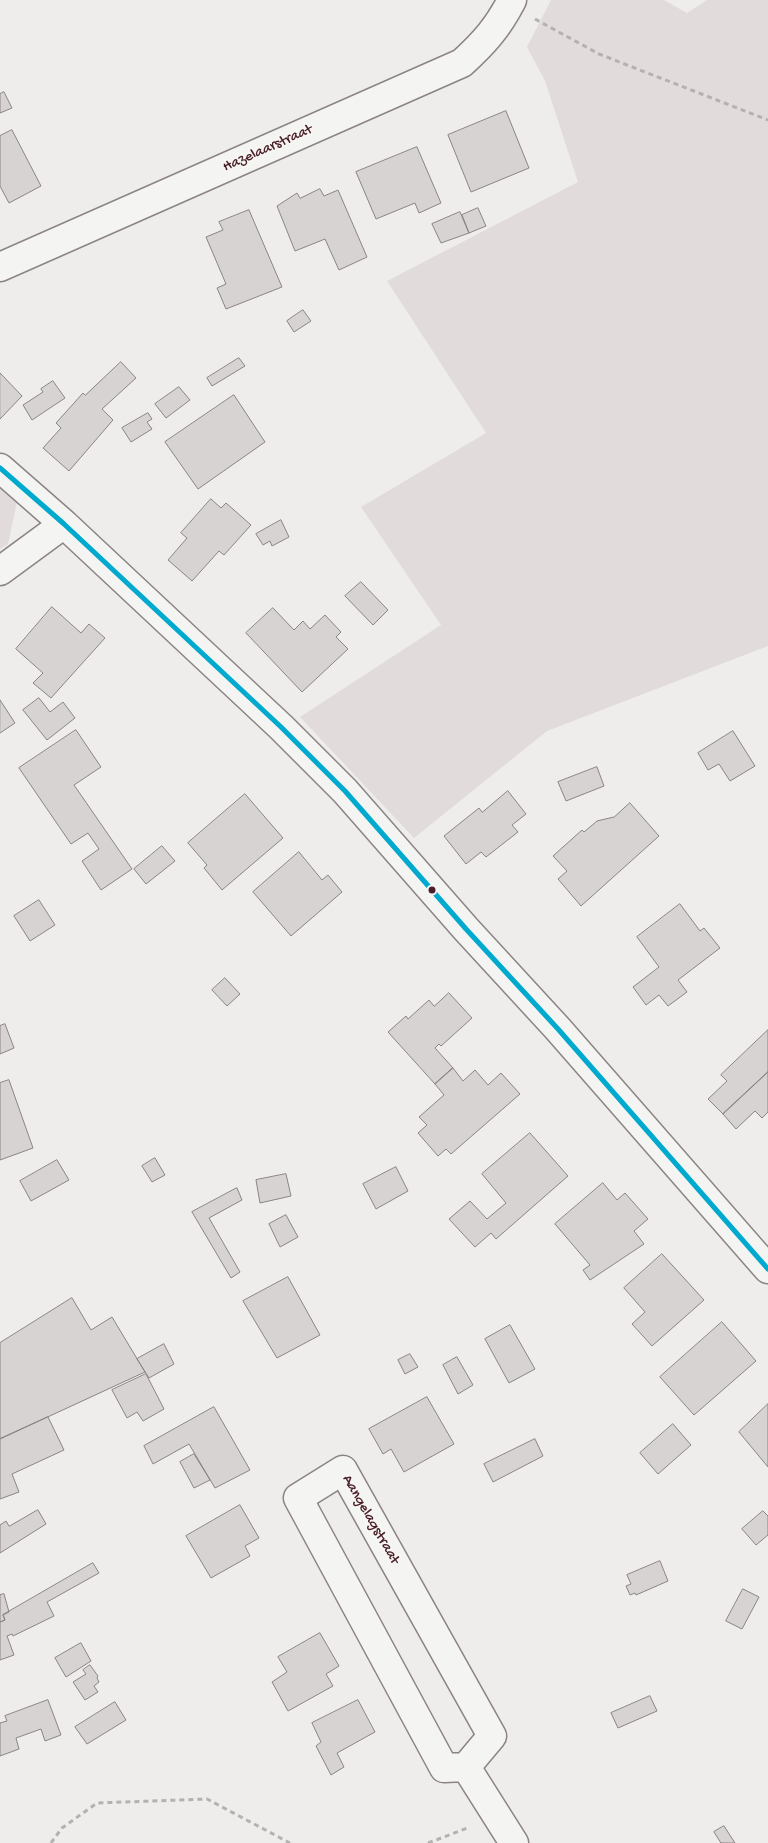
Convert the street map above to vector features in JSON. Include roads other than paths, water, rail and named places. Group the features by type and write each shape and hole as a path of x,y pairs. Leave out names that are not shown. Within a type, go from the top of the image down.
{"street":[{"name":"Hazelaarstraat","path":"0,267 462,63 481,46 496,28 510,2"},
{"path":"0,468 64,524 280,727 345,792 558,1029 768,1269"},
{"path":"0,571 64,524"},
{"name":"Aangelagstraat","path":"343,1470 492,1736 466,1767 444,1768 298,1498 343,1470"},
{"path":"466,1767 514,1843"}]}
